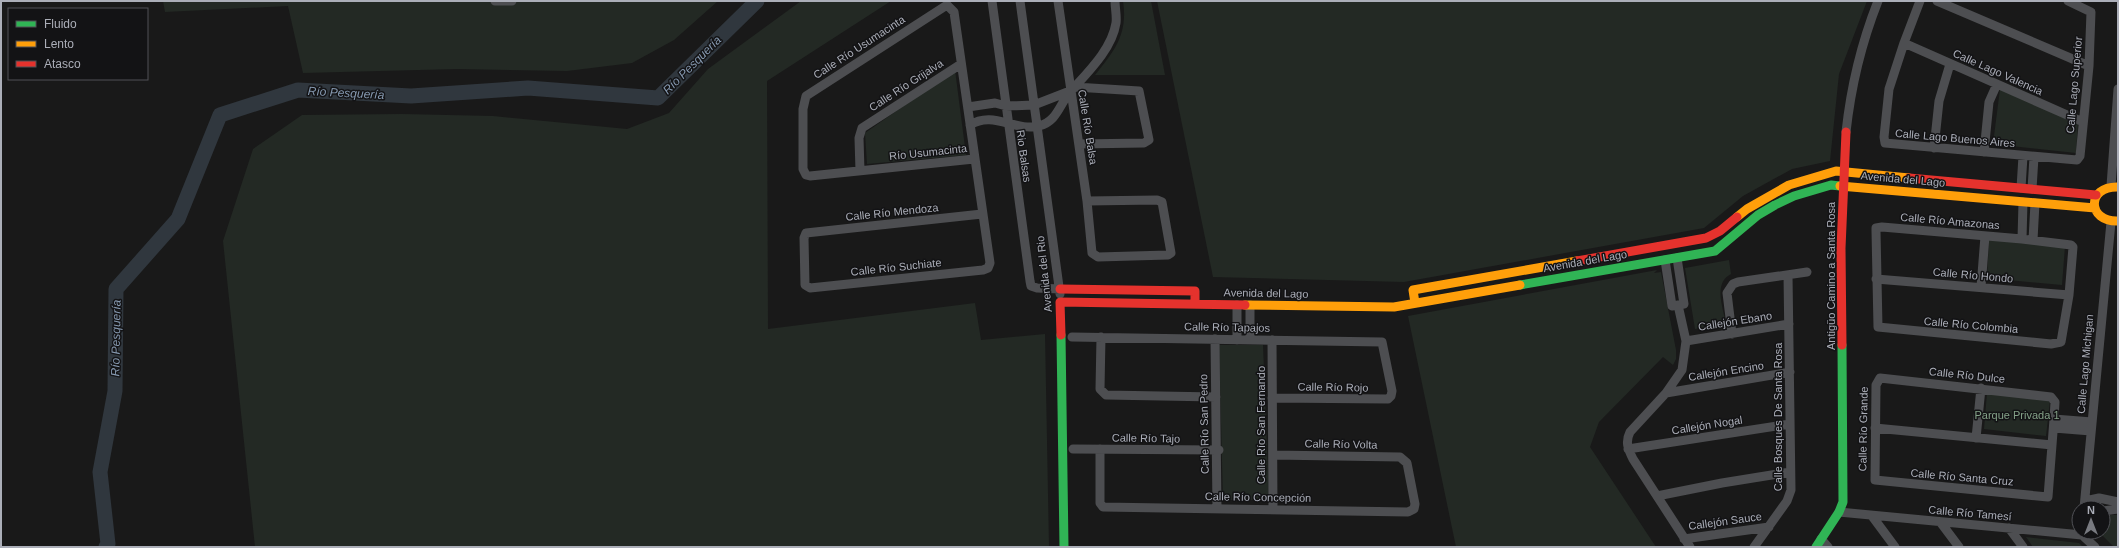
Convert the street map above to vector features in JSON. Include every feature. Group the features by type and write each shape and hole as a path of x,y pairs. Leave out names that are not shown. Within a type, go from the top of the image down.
{"street":[{"path":"495,1 512,1"},
{"name":"Rio Balsas","path":"992,1 1007,122 1030,282 1032,286 1037,288 1060,289"},
{"name":"Avenida del Rio","path":"1020,1 1060,289 1064,547"},
{"name":"Calle Río Balsa","path":"1058,1 1073,89 1092,253 1095,256 1168,255 1172,252 1163,205 1160,200 1087,201"},
{"path":"970,125 986,119 1037,127 1054,118 1073,89 1108,44 1116,22 1115,1"},
{"name":"Antigüo Camino a Santa Rosa","path":"1816,547 1839,512 1843,502 1841,248 1846,132 1850,94 1856,66 1878,1"},
{"path":"1904,43 1920,1"},
{"path":"1937,1 2089,66"},
{"name":"Calle Lago Superior","path":"2068,1 2088,10 2089,66 2079,159"},
{"name":"Río Usumacinta","path":"806,96 803,109 804,172 810,176 974,159 954,12 947,5"},
{"name":"Calle Río Usumacinta","path":"806,96 947,5"},
{"name":"Calle Lago Valencia","path":"1904,43 2083,122"},
{"name":"Calle Lago Buenos Aires","path":"1904,43 1889,90 1884,137 1885,143 2034,157 2079,159"},
{"name":"Calle Río Grijalva","path":"860,171 859,138 864,126 961,64"},
{"path":"1934,148 1939,101 1950,64"},
{"path":"1984,152 1989,102 1997,84"},
{"path":"968,107 995,103 1006,106 1034,105 1073,89 1139,91 1149,137 1148,142 1079,144"},
{"path":"2114,222 2101,218 2094,208 2096,195 2104,188 2114,186 2118,89"},
{"name":"Calle Lago Buenos Aires","path":"2021,188 2023,156"},
{"path":"2032,189 2034,157"},
{"path":"974,159 982,214"},
{"name":"Avenida del Lago","path":"1415,303 1413,290 1706,238 1720,231 1747,209 1788,185 1836,172 2096,195"},
{"path":"1974,198 1976,184"},
{"name":"Avenida del Lago","path":"1060,302 1394,307 1715,251 1758,215 1794,196 1831,185 2094,208"},
{"path":"2022,239 2023,202"},
{"path":"2034,240 2035,203"},
{"name":"Calle Río Mendoza","path":"807,287 805,234 982,214"},
{"name":"Calle Río Suchiate","path":"807,287 960,273 988,268 990,263 982,214"},
{"name":"Calle Lago Michigan","path":"2086,500 2114,222"},
{"name":"Calle Río Amazonas","path":"1876,278 1876,228 2034,240 2071,245 2073,247 2069,295"},
{"path":"1981,287 1985,236"},
{"path":"1677,258 1678,305"},
{"path":"1665,260 1678,305 1686,341 1682,370 1666,393 1630,432 1627,438 1628,449 1690,547"},
{"path":"1533,269 1535,282"},
{"path":"1732,334 1727,293 1729,288 1738,282 1807,272"},
{"name":"Calle Bosques De Santa Rosa","path":"1754,547 1790,496 1788,275"},
{"name":"Calle Río Hondo","path":"1876,278 2069,295"},
{"name":"Calle Río Colombia","path":"1876,278 1878,327 2050,344 2061,342 2069,295"},
{"path":"1060,289 1195,291 1195,304"},
{"path":"1237,304 1237,340"},
{"path":"1250,305 1250,340"},
{"name":"Callejón Ebano","path":"1686,341 1789,324"},
{"name":"Calle Río Tapajos","path":"1072,337 1382,342 1391,396"},
{"path":"1101,337 1100,388 1102,393 1110,396 1216,397"},
{"name":"Calle Río San Pedro","path":"1215,339 1218,450 1217,509"},
{"name":"Calle Río San Fernando","path":"1272,340 1273,509"},
{"name":"Callejón Encino","path":"1666,393 1790,372"},
{"name":"Calle Río Dulce","path":"1878,380 1880,378 2048,396 2054,400 2054,423"},
{"name":"Calle Río Grande","path":"1875,480 1876,385 1878,380"},
{"path":"1976,438 1981,388"},
{"name":"Calle Río Rojo","path":"1272,398 1382,400 1391,396"},
{"path":"1875,428 2052,445 2054,423 2092,427"},
{"name":"Callejón Nogal","path":"1628,449 1790,424"},
{"name":"Calle Río Santa Cruz","path":"1875,480 2048,497 2052,445"},
{"name":"Calle Río Tajo","path":"1073,449 1218,450"},
{"name":"Calle Río Concepción","path":"1100,449 1101,506 1408,512 1414,509"},
{"name":"Calle Río Volta","path":"1273,455 1396,456 1404,459 1407,463 1414,509"},
{"path":"1657,496 1722,483 1790,472"},
{"path":"2096,500 2099,498 2108,500"},
{"name":"Calle Río Tamesí","path":"1839,512 1942,523 2071,532"},
{"path":"1872,516 1895,547"},
{"path":"1942,523 1959,547"},
{"name":"Callejón Sauce","path":"1684,539 1769,527"},
{"path":"2009,528 2023,547"},
{"path":"1821,539 1828,547"}],"green space":[{"path":"163,1 718,1 674,40 632,63 567,71 457,69 303,73 288,6 165,12"},
{"path":"801,1 891,1 767,81 768,329 975,303 981,340 1045,334 1049,547 255,547 223,241 253,149 302,115 402,114 493,116 627,129 669,113 708,69"},
{"path":"1123,1 1151,1 1165,75 1095,75 1109,58 1122,32 1124,23"},
{"path":"1157,1 1867,1 1839,74 1830,161 1792,169 1743,196 1704,228 1404,282 1213,277"},
{"path":"955,70 966,155 867,164 865,133"},
{"path":"2000,89 2078,122 2076,153 1993,144"},
{"path":"1989,240 2065,246 2062,285 1987,278"},
{"path":"1729,260 1731,274 1725,278 1722,283 1721,290 1726,324 1695,329 1685,268"},
{"path":"1657,270 1654,273 1661,272 1676,350 1676,359 1673,365 1663,357 1599,422 1590,447 1656,547 1456,547 1408,316"},
{"path":"1219,345 1263,345 1269,500 1223,500"},
{"name":"Parque Privada 1","path":"1987,393 2050,400 2046,436 1984,429"},
{"path":"2111,515 2118,515 2118,547 2114,547 2107,540 2111,540"},
{"path":"2026,537 2079,543 2083,547 2033,547"}],"waterway":[{"name":"Río Pesquería","path":"106,547 108,544 100,472 115,391 116,289 178,219 220,115 298,90 411,96 528,88 658,98 757,1"}],"traffic: fast":[{"path":"1520,285 1715,251 1758,215 1775,205 1794,196 1831,185 1840,186"},
{"path":"1061,335 1064,547"},
{"path":"1816,547 1839,512 1843,502 1842,345"}],"traffic: slow":[{"path":"1737,217 1747,209 1789,185 1836,171 1909,178"},
{"path":"1840,186 2095,208"},
{"path":"2118,187 2108,188 2100,192 2094,204 2100,216 2108,220 2118,221"},
{"path":"1415,303 1413,290 1577,261"},
{"path":"1245,305 1394,307 1520,285"}],"traffic: jam":[{"path":"1842,345 1841,248 1846,132"},
{"path":"1909,178 2096,195"},
{"path":"1577,261 1706,238 1720,231 1737,217"},
{"path":"1060,289 1195,291 1195,304"},
{"path":"1061,335 1060,302 1245,305"}]}
